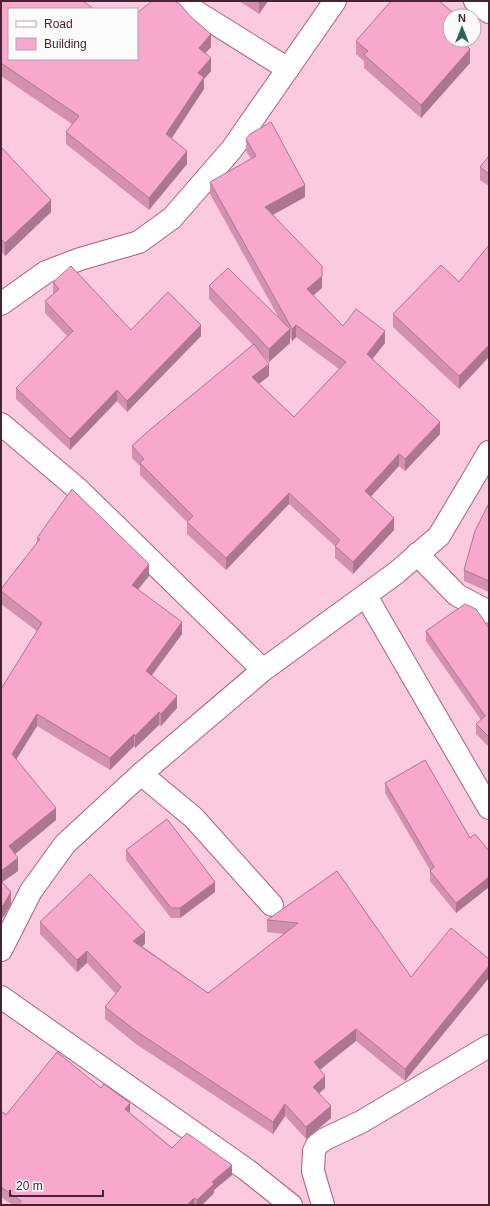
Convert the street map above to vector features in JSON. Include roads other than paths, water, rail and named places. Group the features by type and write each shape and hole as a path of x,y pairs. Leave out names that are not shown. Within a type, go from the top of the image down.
{"street":[{"path":"179,1 288,69"},
{"path":"1,304 46,272 80,259 138,242 172,218 232,149 335,1"},
{"path":"475,1 489,12"},
{"path":"1,424 79,490 263,670"},
{"path":"1,950 31,891 65,844 141,774 263,670 366,596 396,573 439,536 489,452"},
{"path":"417,554 457,594 489,612"},
{"path":"366,596 489,808"},
{"path":"141,774 194,818 272,905"},
{"path":"1,997 247,1170 291,1205"},
{"path":"323,1205 313,1171 314,1151 317,1146 325,1139 361,1122 489,1046"}]}
